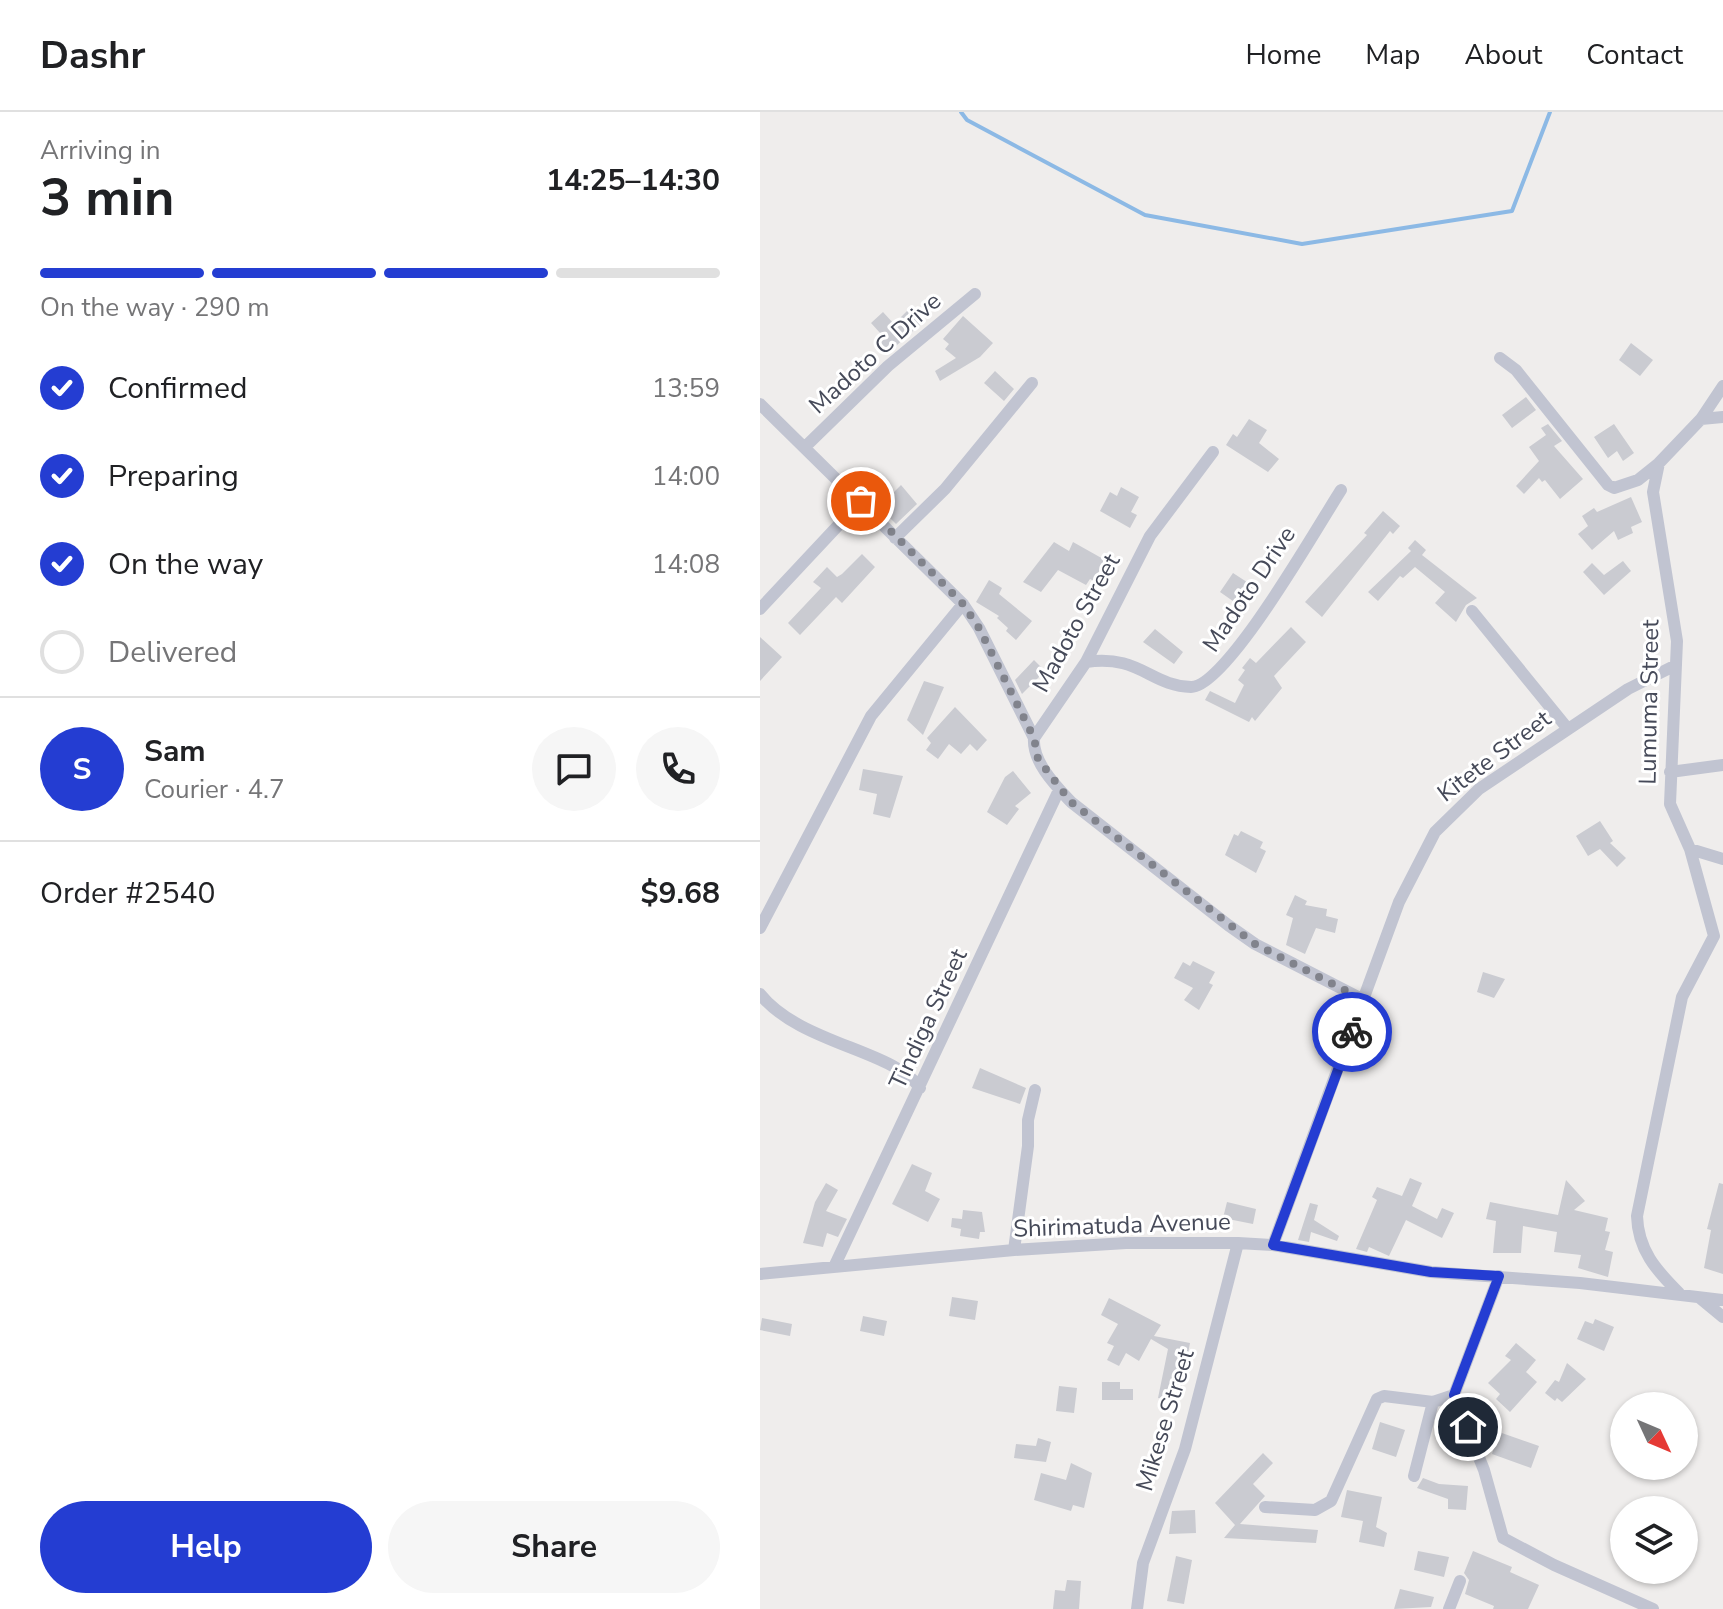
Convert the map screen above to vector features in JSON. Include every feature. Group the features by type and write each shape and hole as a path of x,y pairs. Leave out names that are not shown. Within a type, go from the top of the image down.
{"street":[{"name":"Madoto C Drive","path":"806,446 888,366 975,294"},
{"path":"1500,358 1516,370 1608,485 1614,488 1638,480 1659,463 1701,419 1722,389"},
{"path":"895,538 945,489 1032,383"},
{"path":"760,404 963,604 988,646 1034,738 1038,759 1059,790 1113,836 1255,944 1364,1000"},
{"path":"1701,419 1723,417"},
{"name":"Madoto Street","path":"1034,738 1086,662 1150,536 1213,452"},
{"name":"Lumuma Street","path":"1659,463 1653,492 1677,641 1670,804 1690,849 1714,936 1682,997 1637,1216 1643,1250 1657,1271 1679,1293"},
{"name":"Madoto Drive","path":"1086,662 1107,659 1125,662 1176,686 1195,687 1210,681 1268,604 1341,490"},
{"path":"760,609 861,501"},
{"path":"760,928 871,716 963,604"},
{"path":"1472,611 1568,729"},
{"name":"Kitete Street","path":"1273,1245 1399,902 1435,832 1479,789 1628,689 1676,665"},
{"path":"1670,772 1723,765"},
{"name":"Tindiga Street","path":"834,1267 1059,790"},
{"path":"1690,849 1723,859"},
{"path":"760,994 768,1004 807,1031 904,1072 920,1088"},
{"path":"1014,1250 1028,1146 1028,1120 1035,1090"},
{"name":"Shirimatuda Avenue","path":"760,1274 1014,1250 1126,1243 1238,1243 1273,1245 1431,1272 1679,1293 1723,1300"},
{"name":"Mikese Street","path":"1137,1609 1143,1563 1185,1449 1238,1243"},
{"path":"1499,1276 1454,1395 1484,1470 1503,1538 1554,1565 1653,1609"},
{"path":"1700,1298 1723,1317"},
{"path":"1265,1507 1315,1510 1331,1501 1377,1399 1433,1402 1454,1395"},
{"path":"1414,1476 1433,1402"},
{"path":"1449,1609 1460,1581"}],"building":[{"path":"909,309 922,323 889,352 876,339 881,334 871,323 883,312 894,324"},
{"path":"963,316 993,343 980,357 940,381 935,371 956,358 945,349 949,344 943,339"},
{"path":"1631,343 1653,360 1640,376 1619,360"},
{"path":"995,371 1014,389 1004,401 984,383"},
{"path":"1526,397 1536,410 1512,428 1502,415"},
{"path":"1249,419 1267,430 1259,443 1279,459 1268,472 1226,445 1233,434 1237,437"},
{"path":"1548,424 1562,441 1554,446 1583,479 1560,499 1545,480 1542,482 1539,478 1524,494 1516,486 1539,461 1529,447 1546,435 1541,428"},
{"path":"1614,424 1634,453 1623,461 1617,451 1608,458 1594,437"},
{"path":"875,485 888,498 901,485 917,504 896,524 866,494"},
{"path":"1121,487 1139,497 1131,512 1137,515 1130,528 1100,511 1110,492 1117,496"},
{"path":"1631,497 1642,522 1631,527 1633,533 1618,540 1614,531 1592,550 1578,534 1588,526 1582,516 1594,508 1597,512"},
{"path":"1383,511 1400,526 1393,534 1390,531 1322,617 1305,602 1367,535 1364,533"},
{"path":"1415,540 1426,550 1422,555 1477,598 1466,605 1456,622 1435,603 1445,592 1415,567 1403,578 1400,576 1378,601 1368,592 1411,551 1408,548"},
{"path":"1054,542 1069,551 1073,542 1105,560 1094,581 1090,579 1086,585 1058,570 1041,592 1023,582"},
{"path":"862,554 875,567 842,603 836,597 800,635 788,623 821,588 813,582 827,567 837,577"},
{"path":"1623,561 1631,571 1604,595 1583,572 1592,563 1604,575"},
{"path":"1233,573 1253,586 1240,606 1220,592"},
{"path":"989,580 1002,588 999,594 1032,621 1016,640 1006,631 1008,628 997,618 999,616 976,602"},
{"path":"1291,627 1306,642 1274,676 1282,688 1255,721 1252,717 1249,722 1205,700 1210,691 1235,703 1244,685 1238,680 1245,670 1242,668 1250,658 1256,663"},
{"path":"1155,629 1183,652 1174,664 1143,642"},
{"path":"760,637 782,657 760,681"},
{"path":"1034,660 1045,671 1022,694 1015,680"},
{"path":"924,681 944,687 923,735 907,720"},
{"path":"955,707 987,740 977,751 970,744 961,754 949,744 938,759 926,750 931,743 927,738"},
{"path":"863,769 903,776 890,818 873,814 877,794 859,790"},
{"path":"1013,771 1031,793 1015,806 1019,809 1007,825 987,812 1005,777"},
{"path":"1600,821 1613,841 1610,843 1626,858 1617,867 1600,849 1588,856 1576,836"},
{"path":"1241,831 1263,842 1260,848 1266,851 1256,873 1225,855 1234,834 1238,836"},
{"path":"1295,895 1307,901 1305,905 1327,909 1326,916 1338,919 1335,933 1316,928 1305,954 1286,945 1293,918 1286,915"},
{"path":"1193,961 1215,972 1209,983 1213,985 1199,1010 1184,1000 1193,988 1174,978 1183,962 1190,966"},
{"path":"1483,972 1505,979 1494,998 1477,992"},
{"path":"980,1068 1026,1088 1020,1104 972,1088"},
{"path":"912,1164 932,1173 925,1191 940,1199 928,1222 892,1204"},
{"path":"1410,1178 1422,1183 1412,1206 1437,1219 1442,1208 1454,1213 1442,1238 1406,1220 1389,1256 1369,1247 1367,1252 1356,1249 1377,1200 1372,1197 1377,1187 1402,1196"},
{"path":"1566,1180 1585,1201 1574,1210 1608,1218 1605,1231 1610,1232 1605,1250 1613,1252 1608,1277 1578,1268 1581,1255 1554,1252 1557,1232 1523,1226 1521,1253 1493,1253 1496,1221 1486,1219 1490,1202 1558,1215"},
{"path":"826,1183 838,1190 826,1211 847,1219 838,1237 827,1233 823,1247 803,1243 815,1202"},
{"path":"1719,1183 1723,1184 1723,1274 1704,1268 1711,1230 1707,1229"},
{"path":"1227,1202 1256,1209 1253,1224 1223,1218"},
{"path":"1310,1203 1318,1205 1314,1220 1339,1236 1337,1241 1311,1232 1309,1242 1298,1240"},
{"path":"963,1210 982,1212 985,1232 980,1232 979,1239 960,1236 961,1229 951,1227 952,1218 962,1219"},
{"path":"952,1297 978,1301 975,1320 949,1316"},
{"path":"1109,1298 1161,1325 1154,1336 1190,1343 1179,1402 1158,1398 1168,1349 1151,1339 1139,1361 1126,1353 1119,1366 1107,1360 1114,1346 1107,1343 1118,1324 1101,1315"},
{"path":"863,1316 887,1321 884,1336 860,1331"},
{"path":"762,1318 792,1324 790,1336 760,1330"},
{"path":"1595,1319 1614,1327 1604,1351 1577,1339 1585,1321 1593,1324"},
{"path":"1516,1343 1536,1360 1526,1372 1537,1382 1510,1412 1496,1399 1500,1394 1488,1383 1511,1360 1505,1356"},
{"path":"1567,1363 1586,1379 1562,1402 1557,1398 1555,1401 1545,1393 1555,1380 1559,1382"},
{"path":"1102,1382 1120,1382 1120,1389 1133,1389 1133,1400 1102,1400"},
{"path":"1059,1386 1077,1388 1074,1413 1056,1411"},
{"path":"1380,1422 1405,1430 1396,1457 1372,1449"},
{"path":"1499,1432 1539,1446 1531,1468 1492,1454"},
{"path":"1038,1438 1051,1442 1046,1462 1014,1458 1016,1444 1036,1446"},
{"path":"1263,1453 1273,1463 1253,1484 1265,1496 1240,1524 1318,1530 1316,1543 1224,1538 1235,1525 1215,1503"},
{"path":"1071,1463 1092,1473 1084,1508 1073,1505 1071,1511 1034,1500 1041,1473 1066,1480"},
{"path":"1423,1478 1439,1484 1468,1486 1466,1510 1448,1509 1448,1499 1417,1488"},
{"path":"1347,1490 1382,1497 1376,1527 1387,1533 1384,1547 1359,1542 1363,1521 1341,1517"},
{"path":"1195,1510 1196,1533 1169,1534 1172,1511"},
{"path":"1418,1551 1449,1557 1444,1577 1414,1570"},
{"path":"1473,1551 1512,1567 1510,1572 1539,1585 1528,1609 1493,1609 1494,1606 1465,1594 1469,1580 1464,1573"},
{"path":"1176,1556 1192,1560 1184,1604 1167,1601"},
{"path":"1067,1580 1081,1581 1079,1609 1053,1609 1055,1590 1065,1591"},
{"path":"1400,1589 1434,1597 1431,1607 1394,1609"}],"waterway":[{"path":"961,112 967,120 1145,215 1302,244 1512,211 1550,112"}],"way so far":[{"path":"861,501 963,604 979,628 1034,738 1033,747 1038,759 1059,790 1113,836 1255,944 1364,1000 1352,1032"}],"route":[{"path":"1352,1032 1273,1245 1431,1272 1499,1276 1473,1353 1454,1395 1468,1427"}]}
